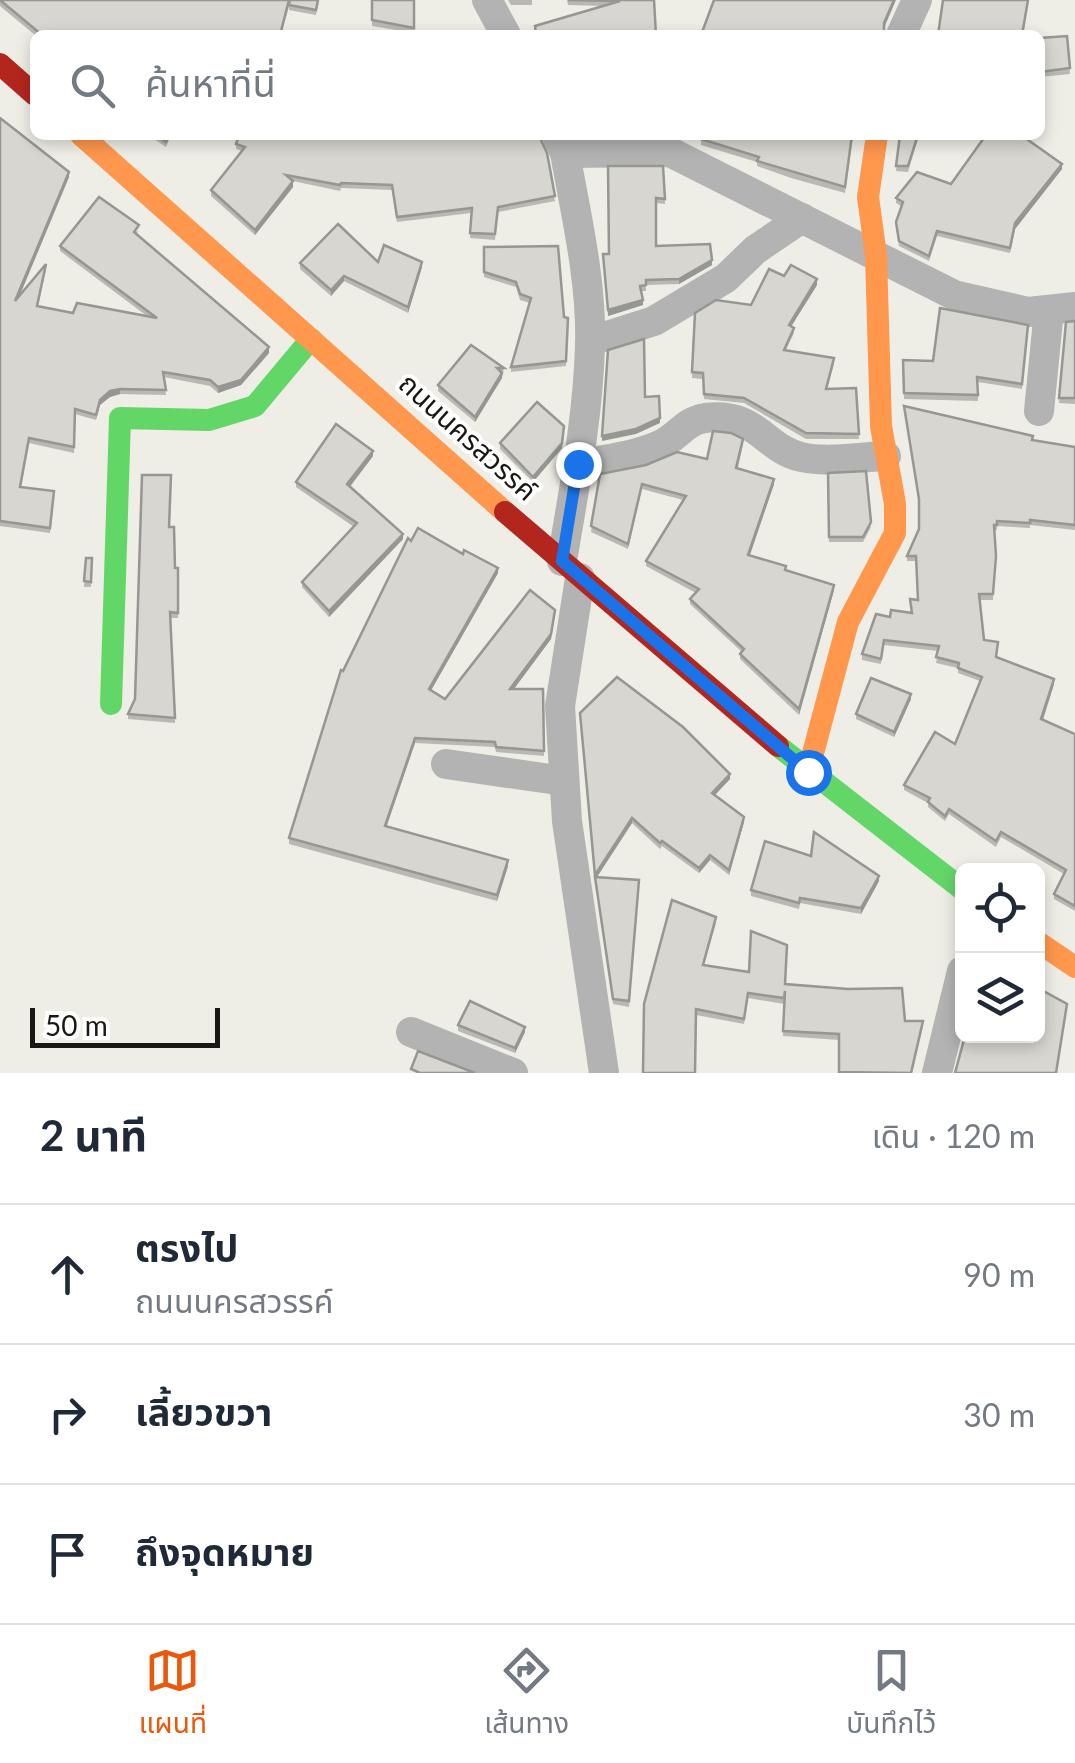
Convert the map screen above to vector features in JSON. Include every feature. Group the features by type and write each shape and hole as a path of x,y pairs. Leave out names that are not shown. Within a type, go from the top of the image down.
{"main road":[{"path":"0,64 30,90"},
{"name":"ถนนนครสวรรค์","path":"87,140 571,569 808,772 955,884"},
{"path":"808,772 848,622 895,532 895,504 880,426 876,256 868,197 876,140"},
{"path":"111,704 120,418 209,420 255,406 311,339"},
{"path":"1045,947 1075,967"}],"street":[{"path":"487,0 503,30"},
{"path":"903,30 917,0"},
{"path":"604,1073 567,821 560,706 590,341 583,262 561,144 670,152 954,295 1028,312 1062,308 1039,412"},
{"path":"590,341 654,322 726,278 754,250 802,218"},
{"path":"578,464 655,447 674,438 687,423 704,418 750,424 800,457 886,456"},
{"path":"446,764 564,781"},
{"path":"937,1073 955,1000"},
{"path":"410,1032 514,1073"}],"building":[{"path":"0,0 289,0 281,30 36,30"},
{"path":"290,0 318,0 316,10 289,5"},
{"path":"372,0 414,0 414,28 372,20"},
{"path":"568,0 654,0 656,30 535,30 535,26 620,1"},
{"path":"714,0 894,0 884,30 703,30"},
{"path":"943,0 1028,0 1023,30 939,30"},
{"path":"1067,36 1070,68 1045,71 1045,38"},
{"path":"0,118 69,172 15,301 46,264 37,306 73,313 77,303 157,318 60,246 99,197 139,225 134,232 269,347 241,380 218,387 210,380 163,372 166,390 110,391 100,400 96,415 75,409 74,447 29,438 20,487 54,491 50,528 0,521"},
{"path":"237,140 541,140 555,196 498,207 495,234 470,233 472,208 397,217 392,185 340,185 286,175 293,181 255,230 211,190 245,147 236,144"},
{"path":"704,140 851,140 845,187 757,161 759,157"},
{"path":"899,140 916,140 908,166 896,166"},
{"path":"982,140 1028,140 1062,164 1015,223 1010,248 937,231 929,256 899,241 896,222 903,202 896,198 917,172 951,184"},
{"path":"608,166 663,166 665,199 656,198 656,246 710,244 712,260 679,279 646,280 646,285 640,286 643,300 608,310 603,254 609,254"},
{"path":"338,224 378,262 384,245 422,262 408,307 344,276 331,290 300,263"},
{"path":"558,246 564,317 568,318 566,361 511,367 531,298 520,294 516,282 484,272 484,247"},
{"path":"791,265 817,279 789,325 794,328 784,350 834,358 826,389 856,388 859,434 806,433 744,398 704,394 703,373 692,372 695,313 716,300 751,305 769,269 784,276"},
{"path":"940,308 1028,325 1022,384 977,377 978,395 904,393 903,360 933,361"},
{"path":"1075,321 1075,398 1059,398 1066,322"},
{"path":"644,339 645,397 659,396 660,418 636,429 602,436 608,350"},
{"path":"471,345 504,368 497,368 502,373 475,417 438,385"},
{"path":"537,402 564,426 562,443 533,477 500,443"},
{"path":"904,406 1033,436 1032,440 1075,447 1075,525 997,521 993,594 979,594 984,640 998,642 996,657 1054,679 1041,719 1075,734 1075,906 1054,894 1066,870 1001,832 996,841 949,809 945,816 928,802 930,798 904,785 935,732 955,744 982,677 958,668 959,663 936,657 939,646 884,640 881,659 862,654 876,614 890,617 891,610 912,613 910,599 918,600 916,556 907,556 919,529 919,499"},
{"path":"336,424 373,451 347,484 403,534 329,611 302,582 357,523 296,482"},
{"path":"713,431 743,439 736,468 774,479 748,555 834,585 799,709 740,654 744,649 690,599 699,589 646,561 686,496 642,484 628,544 591,526 600,474 646,465 677,452 707,459"},
{"path":"866,471 871,522 863,537 829,537 828,473"},
{"path":"142,475 171,475 169,527 174,527 178,568 178,613 170,612 175,718 128,714 135,699"},
{"path":"418,528 463,554 464,550 498,568 429,689 445,699 530,590 555,610 551,634 510,689 543,689 544,751 496,747 495,742 415,738 385,826 508,860 497,895 289,838 341,670 408,538 411,541"},
{"path":"86,558 92,558 91,582 84,581"},
{"path":"617,677 683,727 730,774 712,793 744,817 729,870 710,855 699,868 660,843 632,818 595,875 580,713"},
{"path":"871,678 911,694 894,732 856,714"},
{"path":"814,832 879,876 861,908 800,898 799,903 751,890 765,841 811,856"},
{"path":"595,877 639,880 629,1001 613,999"},
{"path":"672,900 716,917 703,965 749,972 751,931 787,945 785,984 902,988 905,1021 923,1021 911,1073 839,1072 839,1034 783,1031 785,991 784,998 748,993 744,1019 696,1009 695,1073 643,1073 644,1004"},
{"path":"1045,992 1067,1004 1056,1073 955,1073 963,1043 1045,1043"},
{"path":"470,1001 525,1027 515,1048 458,1025"},
{"path":"418,1051 475,1073 420,1073 411,1069"}],"traffic: fast":[{"path":"111,704 120,418 209,420 255,406 311,339"},
{"path":"778,746 955,884"}],"traffic: slow":[{"path":"87,140 505,512"},
{"path":"808,772 848,622 895,533 895,504 881,426 876,256 868,197 876,140"},
{"path":"1045,947 1075,967"}],"traffic: jam":[{"path":"0,64 30,91"},
{"path":"505,512 778,746"}],"route":[{"path":"578,464 562,561 808,772"}]}
